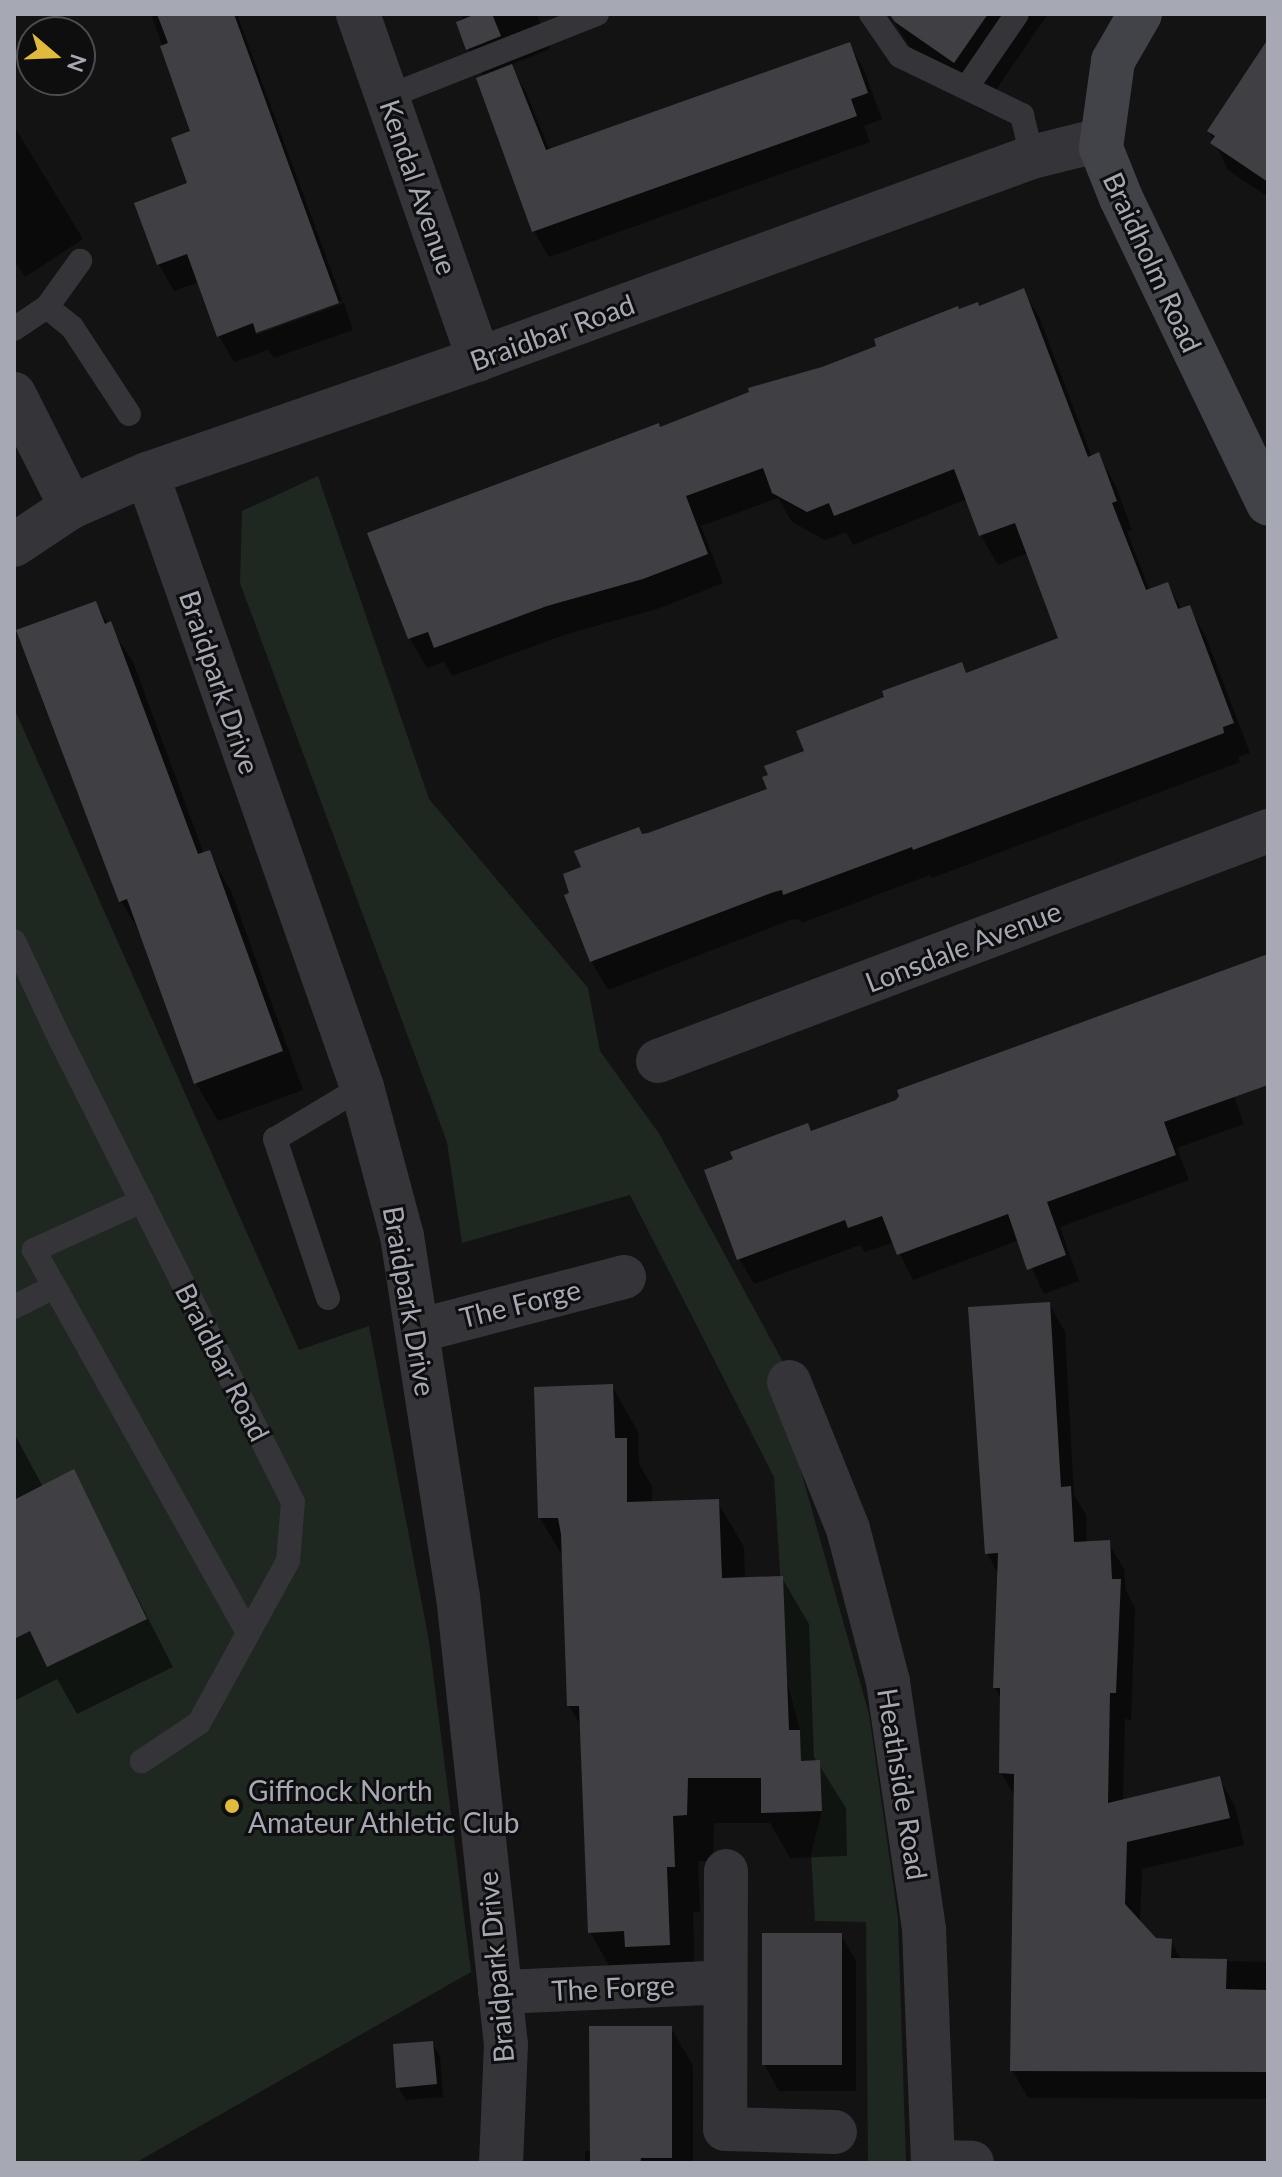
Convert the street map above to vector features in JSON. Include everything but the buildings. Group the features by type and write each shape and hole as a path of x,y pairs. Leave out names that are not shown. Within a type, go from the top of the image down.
{"street":[{"name":"Kendal Avenue","path":"358,14 479,359"},
{"name":"Braidholm Road","path":"1140,14 1113,61 1100,140 1121,198 1268,503"},
{"name":"Braidbar Road","path":"14,545 71,507 147,474 479,359 1032,157 1100,140"},
{"path":"18,409 71,507"},
{"name":"Braidpark Drive","path":"147,474 362,1087 402,1236 458,1596 506,2044 501,2163"},
{"name":"Lonsdale Avenue","path":"658,1061 1268,831"},
{"name":"The Forge","path":"417,1331 624,1277"},
{"name":"Heathside Road","path":"789,1382 848,1529 888,1682 924,1929 933,2162 972,2163"},
{"path":"726,1871 725,2129 835,2132"},
{"name":"The Forge","path":"500,1992 725,1982"}],"lane":[{"path":"387,97 597,14"},
{"path":"871,14 900,56 1022,115 1032,157"},
{"path":"967,87 1017,14"},
{"path":"14,329 47,307 80,261"},
{"path":"47,307 72,327 129,414"},
{"name":"Braidbar Road","path":"14,941 293,1502 288,1561 199,1723 142,1761"},
{"path":"328,1298 275,1139 362,1087"},
{"path":"142,1201 34,1250 248,1633"},
{"path":"14,1307 54,1287"}],"shaded area":[{"path":"318,476 429,799 588,988 600,1051 660,1135 783,1362 773,1371 869,1714 898,1918 906,2163 868,2163 866,1922 815,1921 811,1854 822,1811 820,1761 801,1761 800,1730 787,1681 774,1477 630,1195 462,1243 447,1142 240,583 242,511"},
{"name":"Giffnock North Amateur Athletic Club","path":"14,708 299,1350 369,1326 429,1641 471,1972 135,2163 14,2163"}],"place":[{"name":"Giffnock North Amateur Athletic Club","path":"232,1806"}]}
